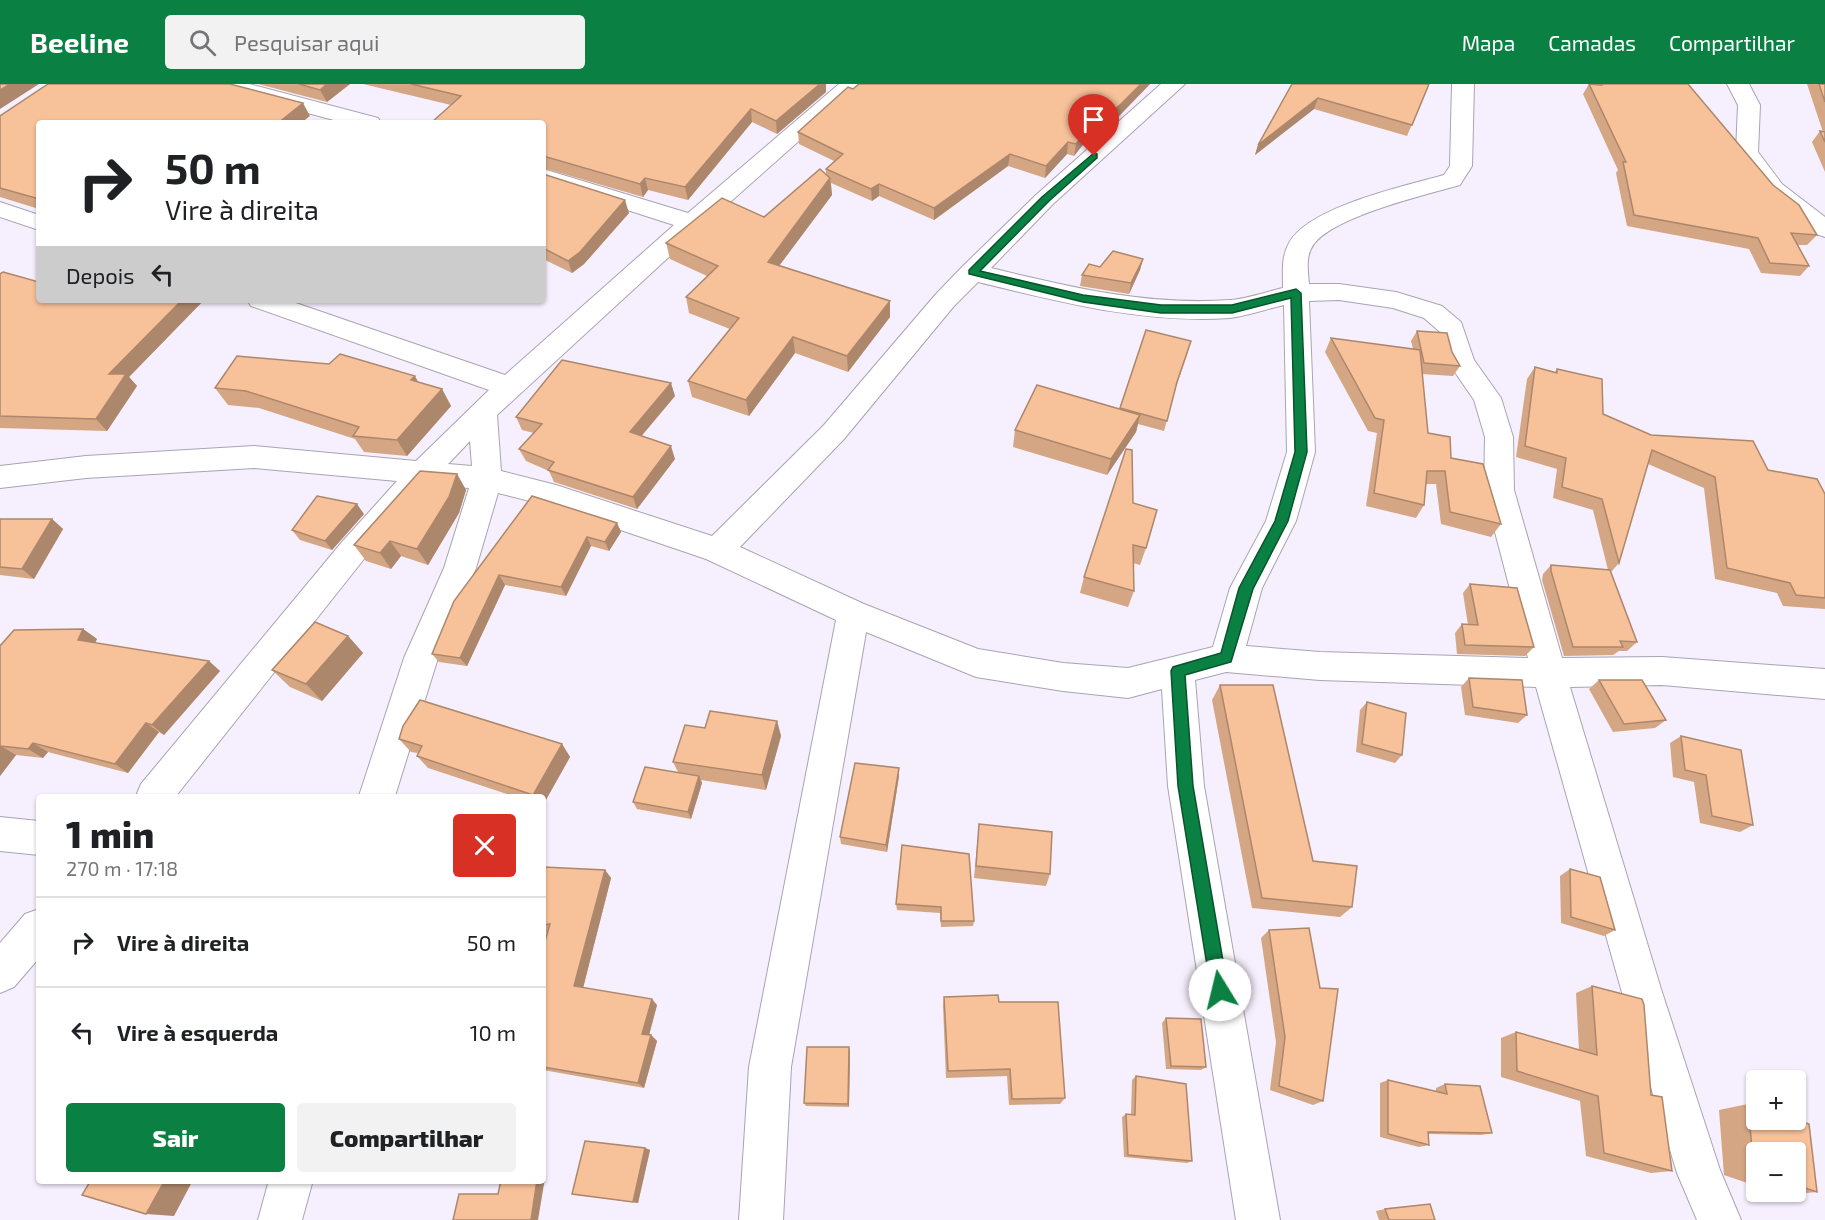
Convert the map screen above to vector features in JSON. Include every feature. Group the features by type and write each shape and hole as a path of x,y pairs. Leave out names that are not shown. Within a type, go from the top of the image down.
{"street":[{"path":"225,84 359,120"},
{"path":"156,794 190,755 348,555 423,472 483,411 690,222 852,84"},
{"path":"717,550 834,432 945,300 972,272 1046,199 1174,84"},
{"path":"1226,658 1246,588 1281,521 1301,452 1295,258 1302,240 1322,223 1413,191 1452,180 1461,166 1463,84"},
{"path":"1738,84 1749,105 1747,152 1774,189 1825,229"},
{"path":"546,177 690,222"},
{"path":"0,209 36,222"},
{"path":"972,272 1083,298 1161,309 1232,309 1296,293 1339,292 1396,300 1432,312 1452,328 1461,362 1487,398 1499,437 1499,490 1549,673 1644,1000 1699,1173 1719,1220"},
{"path":"269,303 510,387"},
{"path":"378,794 421,658 460,568 487,479 483,411"},
{"path":"0,477 86,467 254,457 487,479 556,496 717,550 853,613 976,663 1063,677 1128,683 1226,658 1320,666 1549,673 1662,671 1825,684"},
{"path":"761,1220 770,1067 853,613"},
{"path":"1178,671 1186,786 1258,1220"},
{"path":"0,834 36,838"},
{"path":"0,973 36,931"},
{"path":"280,1220 290,1184"}],"building":[{"path":"0,84 10,84 0,90"},
{"path":"48,84 230,84 303,103 282,120 36,120 36,198 0,188 0,116"},
{"path":"299,84 327,84 320,90"},
{"path":"411,84 820,84 776,121 751,109 685,187 645,178 640,184 546,157 546,120 434,120 461,96"},
{"path":"859,84 1141,84 1110,113 1103,110 1076,144 1068,142 1046,166 1010,154 934,208 879,184 871,189 826,169 843,154 798,132 848,87 853,89"},
{"path":"1292,84 1429,84 1412,125 1318,98 1258,145"},
{"path":"1589,84 1688,84 1773,185 1799,205 1817,235 1791,233 1809,266 1770,263 1758,238 1634,215 1623,162 1626,162"},
{"path":"1819,84 1825,84 1825,102"},
{"path":"1820,131 1825,132 1825,142"},
{"path":"820,169 830,178 768,262 890,301 847,356 793,337 746,400 688,381 739,318 686,297 718,266 666,243 722,198 764,217"},
{"path":"546,175 625,200 580,252 568,261 546,250"},
{"path":"1113,251 1143,259 1131,283 1082,275 1089,264 1100,267"},
{"path":"3,272 36,281 36,303 179,303 109,374 126,374 96,419 0,416 0,274"},
{"path":"1146,330 1191,341 1167,421 1120,408"},
{"path":"1417,331 1447,333 1452,352 1460,366 1424,363"},
{"path":"1331,338 1420,350 1428,433 1450,437 1451,458 1483,464 1501,524 1450,512 1445,471 1427,471 1424,505 1374,493 1384,420 1375,418"},
{"path":"340,354 415,376 411,380 442,389 397,440 353,436 359,427 246,391 215,388 237,356 329,364"},
{"path":"562,360 671,383 630,432 671,446 633,497 548,470 554,462 519,449 542,424 516,417"},
{"path":"1535,367 1557,373 1557,369 1602,379 1603,414 1651,435 1753,441 1768,470 1817,479 1825,494 1825,598 1796,595 1790,583 1727,568 1715,477 1652,450 1619,563 1602,499 1562,487 1566,458 1525,446"},
{"path":"1037,385 1140,415 1111,459 1015,430"},
{"path":"1126,449 1132,450 1133,503 1157,510 1146,548 1133,545 1134,591 1084,577"},
{"path":"420,471 457,474 449,497 417,549 390,541 380,553 354,545"},
{"path":"317,496 357,504 325,541 292,530"},
{"path":"532,496 617,523 605,542 587,537 561,587 499,575 460,658 432,654 454,601"},
{"path":"0,519 52,519 22,569 0,567"},
{"path":"1551,565 1610,570 1637,642 1620,641 1623,647 1573,647"},
{"path":"1470,584 1517,588 1534,647 1465,645 1462,624 1478,625"},
{"path":"315,622 348,636 306,684 272,670"},
{"path":"83,629 78,640 209,661 152,725 146,723 115,764 33,743 28,749 0,747 0,646 14,630"},
{"path":"1469,678 1522,680 1527,715 1473,707"},
{"path":"1599,680 1642,680 1666,720 1624,724"},
{"path":"1220,685 1273,685 1313,861 1357,866 1352,907 1262,898"},
{"path":"420,700 562,744 534,794 530,794 417,756 422,746 399,739 403,726"},
{"path":"1367,702 1406,713 1402,755 1362,744"},
{"path":"710,711 777,721 762,775 673,762 685,725 705,728"},
{"path":"1681,736 1741,750 1753,825 1712,816 1706,775 1685,770"},
{"path":"855,763 899,768 886,845 840,837"},
{"path":"645,767 699,776 688,812 633,802"},
{"path":"979,824 1052,832 1050,874 976,866"},
{"path":"902,845 969,854 974,921 941,921 941,907 896,904"},
{"path":"546,867 605,870 574,986 652,999 642,1034 651,1035 638,1083 546,1068 546,938 550,924 546,925"},
{"path":"1570,869 1600,877 1615,930 1571,917"},
{"path":"1309,928 1320,988 1338,989 1323,1101 1279,1086 1285,1037 1269,930"},
{"path":"1592,986 1642,999 1651,1095 1662,1097 1672,1171 1604,1153 1598,1096 1517,1071 1516,1032 1597,1055"},
{"path":"998,995 999,1002 1058,1002 1065,1098 1012,1099 1010,1069 948,1071 944,997"},
{"path":"1166,1018 1201,1019 1206,1067 1171,1066"},
{"path":"807,1047 849,1047 848,1104 804,1103"},
{"path":"1136,1076 1186,1084 1192,1161 1128,1155 1126,1114 1135,1115"},
{"path":"1388,1080 1447,1094 1445,1084 1480,1086 1492,1133 1428,1132 1429,1145 1388,1134"},
{"path":"1806,1123 1809,1124 1817,1192 1806,1188 1806,1142 1751,1142 1750,1130 1806,1130"},
{"path":"585,1141 645,1148 633,1202 572,1194"},
{"path":"89,1184 163,1184 146,1214 82,1195"},
{"path":"500,1184 536,1184 531,1220 453,1220 459,1194 498,1194"},
{"path":"1430,1204 1435,1220 1389,1220 1385,1209"}],"route":[{"path":"1094,156 1046,199 972,272 1083,298 1161,309 1232,309 1296,293 1301,452 1281,521 1246,588 1226,658 1178,671 1186,786 1220,990"}]}
